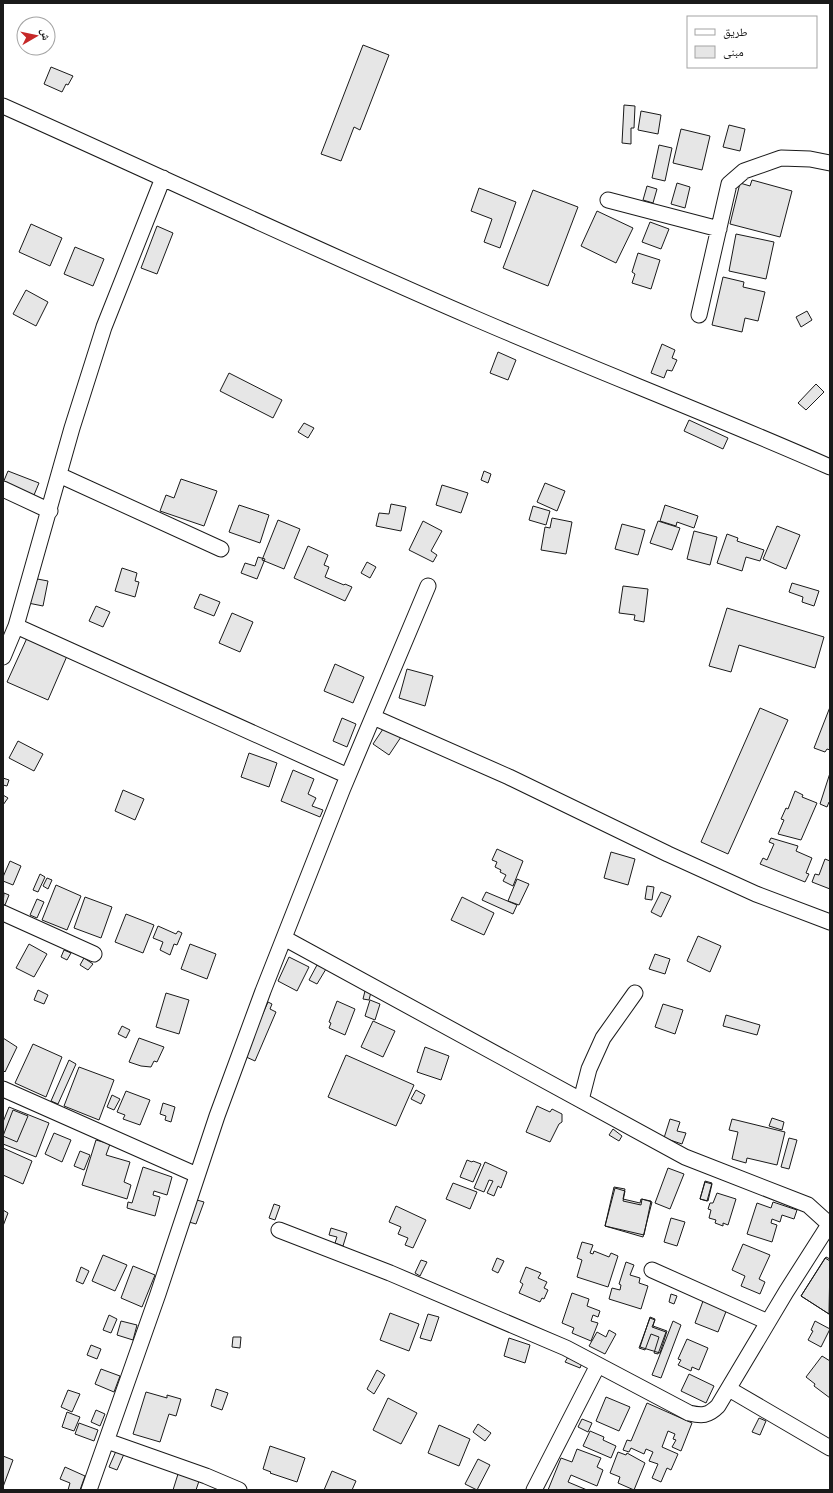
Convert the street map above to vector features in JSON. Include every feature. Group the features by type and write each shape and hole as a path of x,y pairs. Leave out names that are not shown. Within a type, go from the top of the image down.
{"street":[{"path":"3,106 334,256 584,366 685,405 830,467"},
{"path":"699,315 729,184 744,171 780,158 810,159 830,162"},
{"path":"3,657 16,626 50,511 72,428 104,327 163,178"},
{"path":"608,200 719,229"},
{"path":"59,475 221,549"},
{"path":"3,489 50,511"},
{"path":"89,1490 158,1294 216,1116 348,776 428,586"},
{"path":"16,626 348,776"},
{"path":"373,717 509,777 668,854 756,894 830,922"},
{"path":"3,913 94,954"},
{"path":"279,1230 390,1273 566,1348 689,1413 705,1416 718,1406 768,1322 830,1224 808,1205 685,1157 284,938"},
{"path":"581,1100 589,1068 603,1038 635,993"},
{"path":"3,1089 197,1175"},
{"path":"652,1270 768,1322"},
{"path":"534,1490 598,1365"},
{"path":"729,1389 830,1448"},
{"path":"107,1441 206,1476 239,1490"}],"building":[{"path":"363,45 389,55 360,130 354,127 341,161 321,154"},
{"path":"51,67 73,76 68,85 66,84 62,92 44,84"},
{"path":"624,105 635,106 634,128 631,128 631,144 622,143"},
{"path":"641,111 661,115 658,134 638,130"},
{"path":"729,125 745,129 740,151 723,147"},
{"path":"681,129 710,136 702,170 673,163"},
{"path":"659,145 672,148 665,181 652,178"},
{"path":"752,180 792,191 780,237 730,224 740,183 750,186"},
{"path":"677,183 690,187 685,208 671,204"},
{"path":"647,186 657,189 653,203 643,200"},
{"path":"479,188 516,202 500,248 484,242 492,219 471,211"},
{"path":"533,190 578,207 548,286 503,268"},
{"path":"597,211 633,228 616,263 581,246"},
{"path":"650,222 669,229 661,249 642,242"},
{"path":"31,224 62,238 50,266 19,252"},
{"path":"157,226 173,233 157,274 141,268"},
{"path":"736,234 774,242 766,279 729,271"},
{"path":"75,247 104,259 93,286 64,274"},
{"path":"638,253 660,260 651,289 632,283 635,274 632,272"},
{"path":"723,277 744,282 743,287 765,292 758,321 745,318 742,332 712,325"},
{"path":"26,290 48,302 36,326 13,314"},
{"path":"807,311 812,320 801,327 796,317"},
{"path":"662,344 675,350 672,358 677,360 672,371 667,370 664,378 651,373"},
{"path":"498,352 516,360 508,380 490,373"},
{"path":"229,373 282,400 273,418 220,391"},
{"path":"816,384 824,392 806,410 798,403"},
{"path":"689,420 728,438 723,449 684,431"},
{"path":"304,423 314,428 308,438 298,432"},
{"path":"8,471 39,483 34,495 3,483"},
{"path":"484,471 491,474 488,483 481,480"},
{"path":"181,479 217,491 204,526 160,511 166,495 174,498"},
{"path":"545,483 565,491 557,511 537,502"},
{"path":"442,485 468,493 461,513 436,505"},
{"path":"391,504 406,507 401,531 376,526 379,513 389,514"},
{"path":"239,505 269,515 260,543 229,532"},
{"path":"665,505 698,516 694,528 677,522 676,526 660,521"},
{"path":"533,506 550,511 546,525 529,520"},
{"path":"552,518 572,522 566,554 541,550 545,527 550,528"},
{"path":"278,520 300,529 284,569 262,560"},
{"path":"423,521 442,531 431,551 437,555 433,562 409,550"},
{"path":"658,521 680,528 672,550 650,543"},
{"path":"622,524 645,530 638,555 615,549"},
{"path":"777,526 800,535 786,569 763,559"},
{"path":"694,531 717,537 710,565 687,559"},
{"path":"727,534 738,538 737,541 764,550 760,561 746,557 742,571 717,563"},
{"path":"308,546 328,555 324,565 329,567 325,577 352,587 345,601 294,578"},
{"path":"258,557 265,559 257,579 241,573 245,563 255,566"},
{"path":"367,562 376,567 370,578 361,573"},
{"path":"122,568 137,573 135,581 139,582 135,597 115,591"},
{"path":"32,578 48,581 43,606 28,603"},
{"path":"792,583 819,591 814,606 802,602 803,597 789,592"},
{"path":"623,586 648,589 644,622 634,620 635,615 619,613"},
{"path":"200,594 220,602 214,616 194,608"},
{"path":"96,606 110,612 103,627 89,621"},
{"path":"727,608 824,637 815,668 739,645 731,672 709,666"},
{"path":"232,613 253,622 240,652 219,643"},
{"path":"27,638 67,656 48,700 7,682"},
{"path":"335,664 364,677 353,703 324,691"},
{"path":"407,669 433,676 425,706 399,698"},
{"path":"830,707 830,750 827,749 825,752 814,748"},
{"path":"760,708 788,720 728,854 701,842"},
{"path":"342,718 356,724 347,747 333,741"},
{"path":"385,726 401,737 389,755 373,744"},
{"path":"18,741 43,754 34,771 9,758"},
{"path":"249,753 277,763 269,787 241,777"},
{"path":"293,770 314,779 308,794 316,798 312,806 323,810 320,817 281,801"},
{"path":"830,773 830,803 829,802 827,807 820,804"},
{"path":"3,778 9,780 7,786 3,785"},
{"path":"123,790 144,799 135,820 115,811"},
{"path":"795,791 803,795 802,797 817,803 801,840 778,834 784,820 781,819 786,808 788,809"},
{"path":"3,795 8,798 3,805"},
{"path":"771,838 798,846 796,851 812,858 806,873 809,874 805,882 760,864 763,858 767,860 774,844 769,842"},
{"path":"497,849 523,861 513,886 503,881 506,875 495,867 497,862 492,860"},
{"path":"611,852 635,859 628,885 604,878"},
{"path":"825,859 830,861 830,889 812,882 815,874 819,875"},
{"path":"10,861 21,866 13,885 3,881 3,877"},
{"path":"40,874 45,877 38,892 33,890"},
{"path":"47,878 52,880 48,889 43,886"},
{"path":"517,879 529,884 519,905 508,901"},
{"path":"56,885 81,896 67,930 42,920"},
{"path":"647,886 654,887 652,900 645,899"},
{"path":"486,892 517,905 513,914 482,900"},
{"path":"661,892 671,896 661,917 651,912"},
{"path":"4,893 9,895 5,905 3,904"},
{"path":"85,897 112,907 101,938 74,928"},
{"path":"462,897 494,913 484,935 451,920"},
{"path":"37,899 44,902 37,918 30,915"},
{"path":"126,914 154,925 143,953 115,942"},
{"path":"158,926 176,934 178,931 182,933 177,945 174,944 170,955 160,950 163,942 153,938"},
{"path":"698,936 721,946 710,972 687,961"},
{"path":"29,944 47,954 34,977 16,968"},
{"path":"190,944 216,954 207,979 181,969"},
{"path":"64,950 71,953 67,960 61,957"},
{"path":"655,954 670,959 665,974 649,969"},
{"path":"289,957 309,967 297,991 278,981"},
{"path":"84,958 93,964 88,970 80,965"},
{"path":"317,965 326,969 317,984 309,980"},
{"path":"38,990 48,995 44,1004 34,1000"},
{"path":"365,991 371,992 369,1000 363,999"},
{"path":"166,993 189,1000 179,1034 156,1027"},
{"path":"370,1000 380,1004 375,1020 365,1016"},
{"path":"337,1001 355,1009 345,1035 329,1028 331,1023 329,1022"},
{"path":"268,1002 272,1004 270,1009 276,1012 255,1061 244,1056"},
{"path":"663,1004 683,1010 675,1034 655,1027"},
{"path":"726,1015 760,1025 757,1035 723,1026"},
{"path":"373,1021 395,1031 383,1057 361,1047"},
{"path":"122,1026 130,1030 126,1038 118,1034"},
{"path":"3,1038 17,1047 5,1072 3,1070"},
{"path":"139,1038 164,1047 157,1062 154,1061 151,1067 141,1066 129,1062"},
{"path":"33,1044 62,1057 46,1097 15,1083"},
{"path":"425,1047 449,1056 441,1080 417,1072"},
{"path":"346,1055 414,1085 396,1126 328,1097"},
{"path":"69,1060 76,1064 58,1104 51,1101"},
{"path":"79,1067 114,1080 99,1120 64,1106"},
{"path":"416,1090 425,1095 421,1104 411,1099"},
{"path":"126,1091 150,1100 140,1125 123,1119 125,1115 117,1112"},
{"path":"112,1095 120,1099 114,1110 107,1107"},
{"path":"163,1103 175,1107 171,1122 165,1120 166,1116 160,1114"},
{"path":"537,1106 550,1112 552,1109 562,1114 562,1122 559,1124 550,1142 526,1132"},
{"path":"9,1107 49,1123 36,1157 3,1144 3,1122"},
{"path":"13,1110 28,1116 17,1142 3,1136"},
{"path":"772,1118 784,1122 782,1130 769,1126"},
{"path":"670,1119 680,1122 677,1131 686,1133 682,1144 664,1138"},
{"path":"732,1119 785,1132 777,1165 747,1158 746,1163 732,1159 738,1132 729,1130"},
{"path":"613,1129 622,1136 619,1141 609,1135"},
{"path":"54,1133 71,1140 62,1162 45,1154"},
{"path":"789,1138 797,1140 789,1169 781,1167"},
{"path":"96,1140 110,1144 106,1155 130,1162 124,1182 131,1185 127,1199 82,1185"},
{"path":"3,1148 32,1161 23,1184 3,1175"},
{"path":"80,1151 90,1155 84,1170 74,1166"},
{"path":"467,1160 481,1164 473,1182 460,1177"},
{"path":"485,1162 507,1172 501,1188 498,1186 494,1196 487,1193 493,1181 489,1180 484,1192 474,1188"},
{"path":"143,1167 172,1177 167,1195 154,1191 153,1195 160,1197 155,1216 127,1208 128,1202 132,1203"},
{"path":"668,1168 684,1174 670,1209 655,1203"},
{"path":"705,1181 712,1183 707,1201 700,1199"},
{"path":"705,1182 712,1184 708,1201 700,1199"},
{"path":"453,1183 477,1192 470,1209 446,1199"},
{"path":"614,1187 625,1189 623,1199 640,1203 641,1199 651,1201 644,1235 605,1226"},
{"path":"615,1188 625,1191 623,1201 641,1205 642,1199 652,1202 643,1237 605,1226"},
{"path":"717,1193 736,1199 728,1225 723,1223 723,1226 715,1223 716,1220 709,1218 711,1210 708,1209 710,1203 713,1203"},
{"path":"197,1200 204,1202 196,1224 189,1222"},
{"path":"773,1202 797,1210 794,1219 782,1215 780,1222 772,1219 771,1223 777,1225 772,1242 747,1234 757,1203 771,1208"},
{"path":"274,1204 280,1206 275,1220 269,1218"},
{"path":"396,1206 426,1220 413,1248 405,1245 408,1238 398,1234 401,1227 389,1222"},
{"path":"3,1210 8,1213 3,1226"},
{"path":"671,1218 685,1222 677,1246 664,1242"},
{"path":"331,1228 347,1233 343,1246 335,1243 337,1237 329,1235"},
{"path":"582,1242 593,1245 590,1253 593,1254 594,1251 609,1257 611,1253 618,1256 608,1287 577,1277 582,1260 577,1258"},
{"path":"743,1244 770,1255 759,1279 765,1282 760,1294 741,1286 745,1276 732,1270"},
{"path":"103,1255 127,1265 115,1291 92,1281"},
{"path":"826,1257 830,1259 829,1314 801,1296"},
{"path":"497,1258 504,1261 498,1273 492,1270"},
{"path":"825,1258 830,1261 829,1314 801,1296"},
{"path":"421,1260 427,1262 420,1276 415,1273"},
{"path":"626,1262 634,1265 630,1275 640,1278 639,1283 648,1286 641,1309 609,1299 612,1288 620,1290 621,1285 619,1284"},
{"path":"133,1266 155,1275 142,1307 121,1298"},
{"path":"81,1267 89,1271 83,1284 76,1281"},
{"path":"526,1267 541,1273 538,1278 547,1282 544,1288 548,1290 544,1299 542,1298 540,1302 519,1293 523,1284 520,1282"},
{"path":"572,1293 589,1299 587,1306 600,1311 598,1317 593,1315 591,1321 598,1323 591,1341 572,1333 574,1328 562,1323"},
{"path":"671,1294 677,1296 674,1304 669,1302"},
{"path":"703,1301 727,1309 718,1332 695,1323"},
{"path":"390,1313 419,1324 409,1351 380,1340"},
{"path":"428,1314 439,1317 431,1341 420,1338"},
{"path":"109,1315 117,1319 111,1333 103,1330"},
{"path":"650,1317 655,1319 653,1326 667,1331 660,1353 640,1347"},
{"path":"650,1318 655,1320 652,1327 666,1332 658,1354 654,1353 659,1337 651,1334 645,1350 639,1348"},
{"path":"121,1321 137,1325 133,1340 117,1335"},
{"path":"673,1321 681,1325 661,1378 652,1375"},
{"path":"815,1321 830,1329 821,1347 808,1340 813,1331 811,1330"},
{"path":"609,1330 616,1334 605,1354 589,1346 597,1332 606,1337"},
{"path":"233,1337 241,1337 240,1348 232,1347"},
{"path":"509,1338 530,1345 525,1363 504,1356"},
{"path":"687,1339 708,1348 699,1370 692,1367 691,1371 678,1365 681,1360 678,1359"},
{"path":"91,1345 101,1349 97,1359 87,1355"},
{"path":"822,1356 830,1361 830,1398 814,1386 815,1384 806,1377"},
{"path":"568,1357 582,1363 580,1368 565,1362"},
{"path":"101,1369 120,1376 114,1392 95,1384"},
{"path":"377,1370 385,1375 374,1394 367,1389"},
{"path":"689,1374 714,1386 706,1403 681,1391"},
{"path":"216,1389 228,1393 222,1410 211,1406"},
{"path":"68,1390 80,1394 72,1412 61,1407"},
{"path":"146,1392 167,1398 167,1395 181,1399 176,1416 169,1414 160,1442 133,1434"},
{"path":"606,1397 630,1407 619,1431 596,1421"},
{"path":"388,1398 417,1413 401,1444 373,1430"},
{"path":"647,1403 692,1423 681,1451 672,1447 676,1440 673,1439 675,1434 668,1431 662,1447 678,1454 671,1470 667,1468 661,1482 652,1478 658,1464 649,1461 653,1452 646,1449 644,1454 631,1448 629,1452 623,1450 627,1440 631,1441"},
{"path":"96,1410 105,1414 100,1426 91,1422"},
{"path":"67,1412 80,1417 74,1431 62,1427"},
{"path":"759,1418 766,1421 760,1435 752,1432"},
{"path":"582,1419 592,1423 588,1432 578,1427"},
{"path":"79,1423 98,1430 94,1441 75,1434"},
{"path":"478,1424 491,1433 485,1441 473,1432"},
{"path":"439,1425 470,1439 459,1466 428,1453"},
{"path":"590,1431 604,1437 603,1440 616,1446 611,1458 583,1446"},
{"path":"270,1446 305,1458 297,1482 270,1473 271,1472 263,1469"},
{"path":"577,1449 601,1458 597,1467 603,1470 597,1486 571,1475 568,1482 587,1490 548,1490 561,1458 572,1462"},
{"path":"116,1451 124,1454 117,1470 109,1467"},
{"path":"618,1452 626,1455 627,1453 645,1463 634,1490 618,1483 620,1477 610,1473"},
{"path":"3,1456 13,1460 3,1487"},
{"path":"478,1459 490,1465 477,1490 465,1484"},
{"path":"65,1467 85,1476 80,1490 68,1490 70,1483 60,1479"},
{"path":"332,1471 356,1481 352,1490 324,1490"},
{"path":"178,1474 199,1481 196,1490 173,1490"}]}
